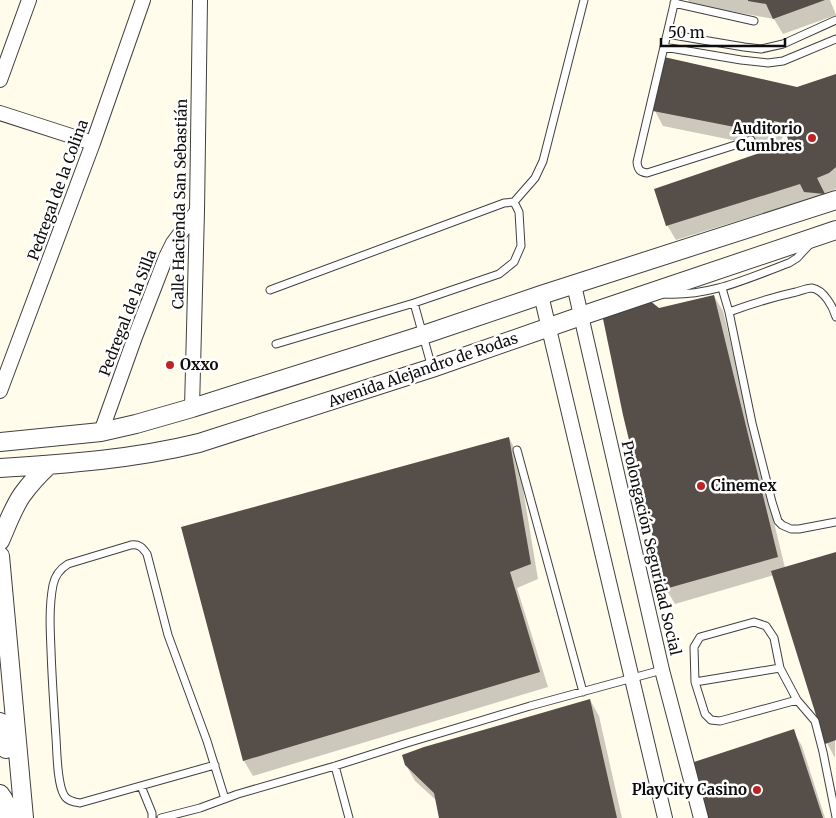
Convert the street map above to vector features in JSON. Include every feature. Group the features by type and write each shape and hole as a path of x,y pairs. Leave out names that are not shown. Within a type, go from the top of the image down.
{"street":[{"path":"0,80 29,0"},
{"name":"Pedregal de la Colina","path":"0,391 93,143 143,0"},
{"name":"Calle Hacienda San Sebastián","path":"192,408 200,0"},
{"path":"0,113 93,143"},
{"path":"0,442 101,432 192,408 423,335 541,294 836,200"},
{"name":"Pedregal de la Silla","path":"101,432 166,256 173,243 197,211"},
{"name":"Avenida Alejandro de Rodas","path":"0,468 114,459 184,446 432,368 836,230"},
{"name":"Prolongación Seguridad Social","path":"574,285 662,670 701,818"},
{"path":"541,294 665,818"},
{"path":"0,541 13,510 22,496 49,465"},
{"path":"0,556 23,811"},
{"path":"0,722 4,728 9,774 23,811"},
{"path":"0,794 7,806 9,818"}],"lane":[{"path":"270,290 504,203 514,202 535,178 544,161 584,0"},
{"path":"751,140 647,173 640,171 638,168 637,162 674,2 754,21"},
{"path":"667,34 761,49 783,44 836,20"},
{"path":"664,47 768,63 783,61 836,39"},
{"path":"276,344 414,303 499,274 514,262 521,246 519,212 514,202"},
{"path":"648,293 666,295 693,294 722,288 788,263 802,252 816,236"},
{"path":"722,288 729,312 752,422 778,521 791,529 836,522"},
{"path":"729,312 771,298 812,288 828,299 836,317"},
{"path":"414,303 432,368"},
{"path":"518,450 583,692"},
{"path":"215,764 80,803 66,798 60,787 58,765 50,617 54,583 61,569 68,564 136,544 147,554 168,634 200,720 215,764 225,799"},
{"path":"796,700 720,721 711,720 705,714 695,682 694,647 700,637 754,622 766,626 774,638 780,668 796,700 815,721 824,752 836,817"},
{"path":"695,682 780,668"},
{"path":"161,818 200,808 280,781 335,766 408,742 662,670"},
{"path":"335,766 349,818"},
{"path":"141,786 152,813 152,818"}],"building":[{"path":"748,0 825,0 773,19 766,4"},
{"name":"Auditorio Cumbres","path":"664,57 797,87 836,74 836,167 829,173 817,178 825,194 804,192 800,184 666,226 654,189 789,143 783,123 774,121 770,134 653,111"},
{"name":"Cinemex","path":"714,295 778,557 665,589 623,415 602,314 649,300 659,308"},
{"path":"509,437 531,564 510,572 540,672 243,761 181,527"},
{"path":"836,552 836,740 825,744 771,571"},
{"path":"590,699 617,818 439,818 434,793 405,765 402,755 424,747"},
{"name":"PlayCity Casino","path":"794,729 823,818 708,818 694,762"}],"place":[{"name":"Auditorio Cumbres","path":"812,138"},
{"name":"Oxxo","path":"170,365"},
{"name":"Cinemex","path":"701,486"},
{"name":"PlayCity Casino","path":"757,790"}]}
